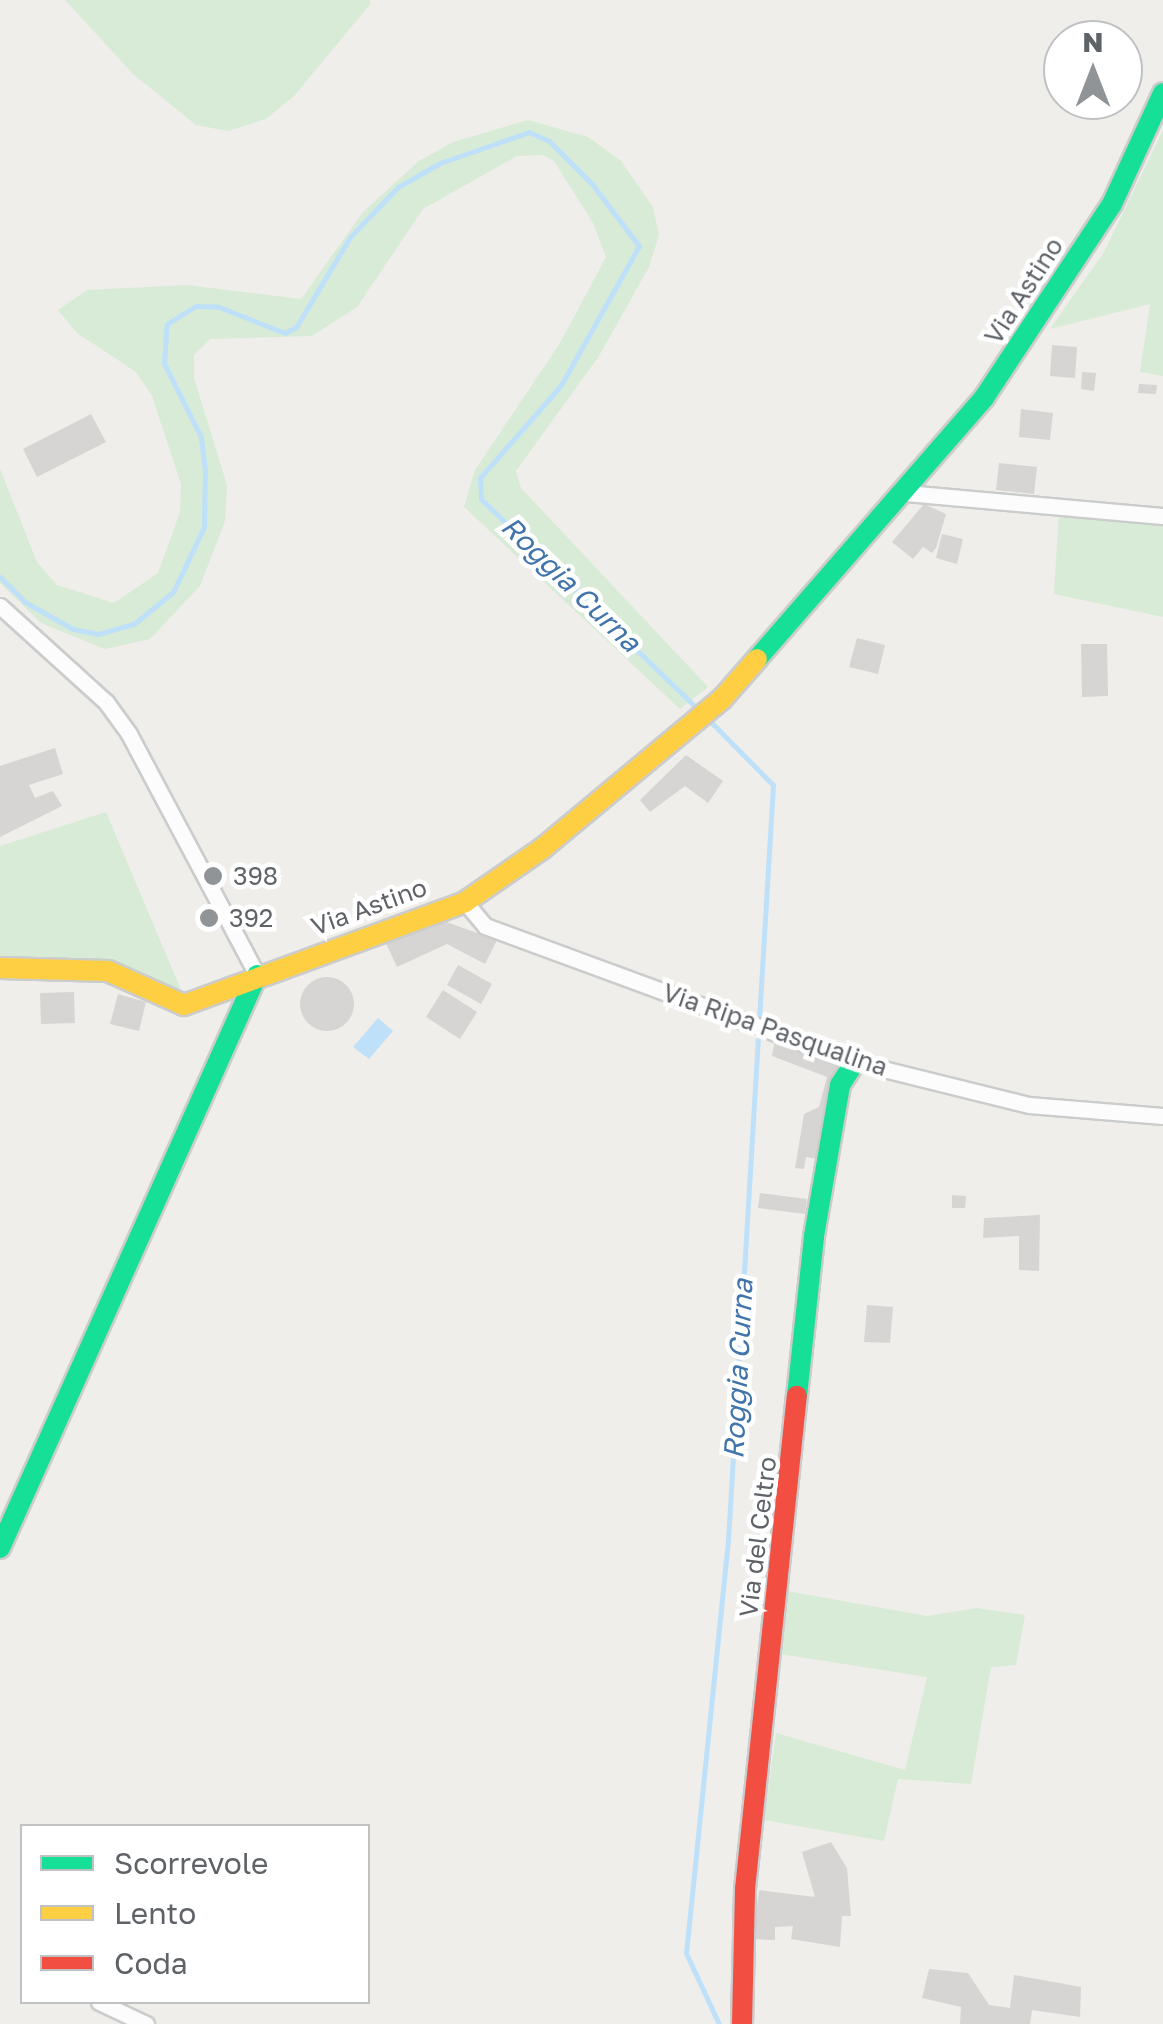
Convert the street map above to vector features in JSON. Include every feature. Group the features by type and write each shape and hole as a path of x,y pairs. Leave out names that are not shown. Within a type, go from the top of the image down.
{"street":[{"name":"Via Astino","path":"0,968 108,971 184,1006 257,975 465,902 695,726 905,493 984,398 1112,204 1161,96 1163,74"},
{"path":"905,493 1163,516"},
{"path":"0,606 96,691 129,734 257,975 0,1548"},
{"name":"Via Ripa Pasqualina","path":"465,902 485,926 856,1062 1029,1105 1163,1116"},
{"name":"Via del Celtro","path":"742,2024 745,1888 814,1236 840,1085 856,1062"},
{"path":"103,2004 141,2023"}],"green space":[{"path":"65,0 371,3 294,96 266,119 228,131 196,125 133,74"},
{"path":"528,120 588,137 621,161 653,207 659,235 649,267 599,356 516,471 521,488 708,687 680,709 464,507 475,470 560,343 606,257 593,223 554,161 542,155 517,156 423,209 357,307 312,336 210,339 194,355 194,378 227,485 225,521 200,586 150,639 105,649 41,623 0,583 0,469 37,562 57,585 114,603 158,573 180,512 181,484 152,396 136,372 77,333 58,310 87,290 187,285 301,299 363,212 419,161 453,142"},
{"path":"1163,130 1163,376 1140,372 1150,304 1050,329 1104,252"},
{"path":"1059,510 1163,516 1163,617 1054,594"},
{"path":"106,812 184,997 118,964 0,961 0,846"},
{"path":"787,1591 927,1616 977,1608 1025,1615 1016,1665 991,1667 971,1784 898,1779 884,1841 764,1820 776,1733 905,1770 927,1677 780,1654"}],"water":[{"path":"378,1018 393,1031 369,1059 353,1047"}],"building":[{"path":"1052,345 1077,347 1075,378 1050,376"},
{"path":"1082,372 1096,373 1094,391 1081,389"},
{"path":"1139,384 1157,385 1156,394 1138,393"},
{"path":"1021,409 1053,413 1050,440 1019,437"},
{"path":"91,414 106,442 37,477 23,449"},
{"path":"999,463 1037,467 1034,494 996,490"},
{"path":"924,504 946,514 936,548 932,553 923,547 913,559 892,542"},
{"path":"942,534 963,539 957,564 936,558"},
{"path":"857,638 885,645 878,674 849,667"},
{"path":"1081,644 1107,644 1108,696 1082,697"},
{"path":"55,748 63,774 29,785 35,798 53,791 62,806 0,837 0,766"},
{"path":"686,755 723,781 708,803 685,786 650,812 640,800"},
{"path":"435,918 497,940 485,964 447,944 397,967 385,941"},
{"path":"458,965 492,984 481,1004 447,985"},
{"path":"327,977 346,985 354,1004 346,1023 327,1031 308,1023 300,1004 308,985"},
{"path":"443,990 477,1012 460,1039 426,1017"},
{"path":"74,992 75,1023 41,1024 40,993"},
{"path":"118,994 146,1002 139,1031 110,1024"},
{"path":"775,1039 843,1062 822,1160 806,1157 804,1169 795,1168 804,1114 819,1107 827,1077 772,1056"},
{"path":"760,1193 807,1199 805,1214 758,1208"},
{"path":"952,1195 966,1196 965,1208 952,1208"},
{"path":"1040,1215 1039,1271 1019,1270 1019,1236 983,1238 984,1218"},
{"path":"867,1305 893,1307 890,1343 864,1342"},
{"path":"831,1842 847,1868 851,1916 842,1916 840,1947 791,1939 793,1926 775,1927 775,1940 753,1939 759,1890 815,1897 802,1852"},
{"path":"929,1969 968,1973 989,2005 1010,2008 1014,1975 1081,1987 1080,2017 1032,2010 1030,2024 960,2024 961,2007 922,1998"}],"waterway":[{"name":"Roggia Curna","path":"0,577 25,602 73,629 98,634 134,624 173,592 204,527 205,471 201,437 164,363 167,324 196,306 219,307 285,333 296,327 350,237 398,187 440,163 529,132 549,141 592,184 639,246 561,385 480,478 481,499 701,712"},
{"name":"Roggia Curna","path":"708,719 773,785 728,1540 686,1953 719,2024"}],"traffic: fast":[{"path":"757,659 984,398 1112,204 1163,93"},
{"path":"0,1548 257,975"},
{"path":"797,1396 814,1236 840,1085 855,1062"}],"traffic: slow":[{"path":"0,968 108,971 184,1005 465,902 543,848 722,699 757,659"}],"traffic: jam":[{"path":"742,2024 745,1889 797,1396"}],"place":[{"name":"398","path":"213,876"},
{"name":"392","path":"209,918"}]}
